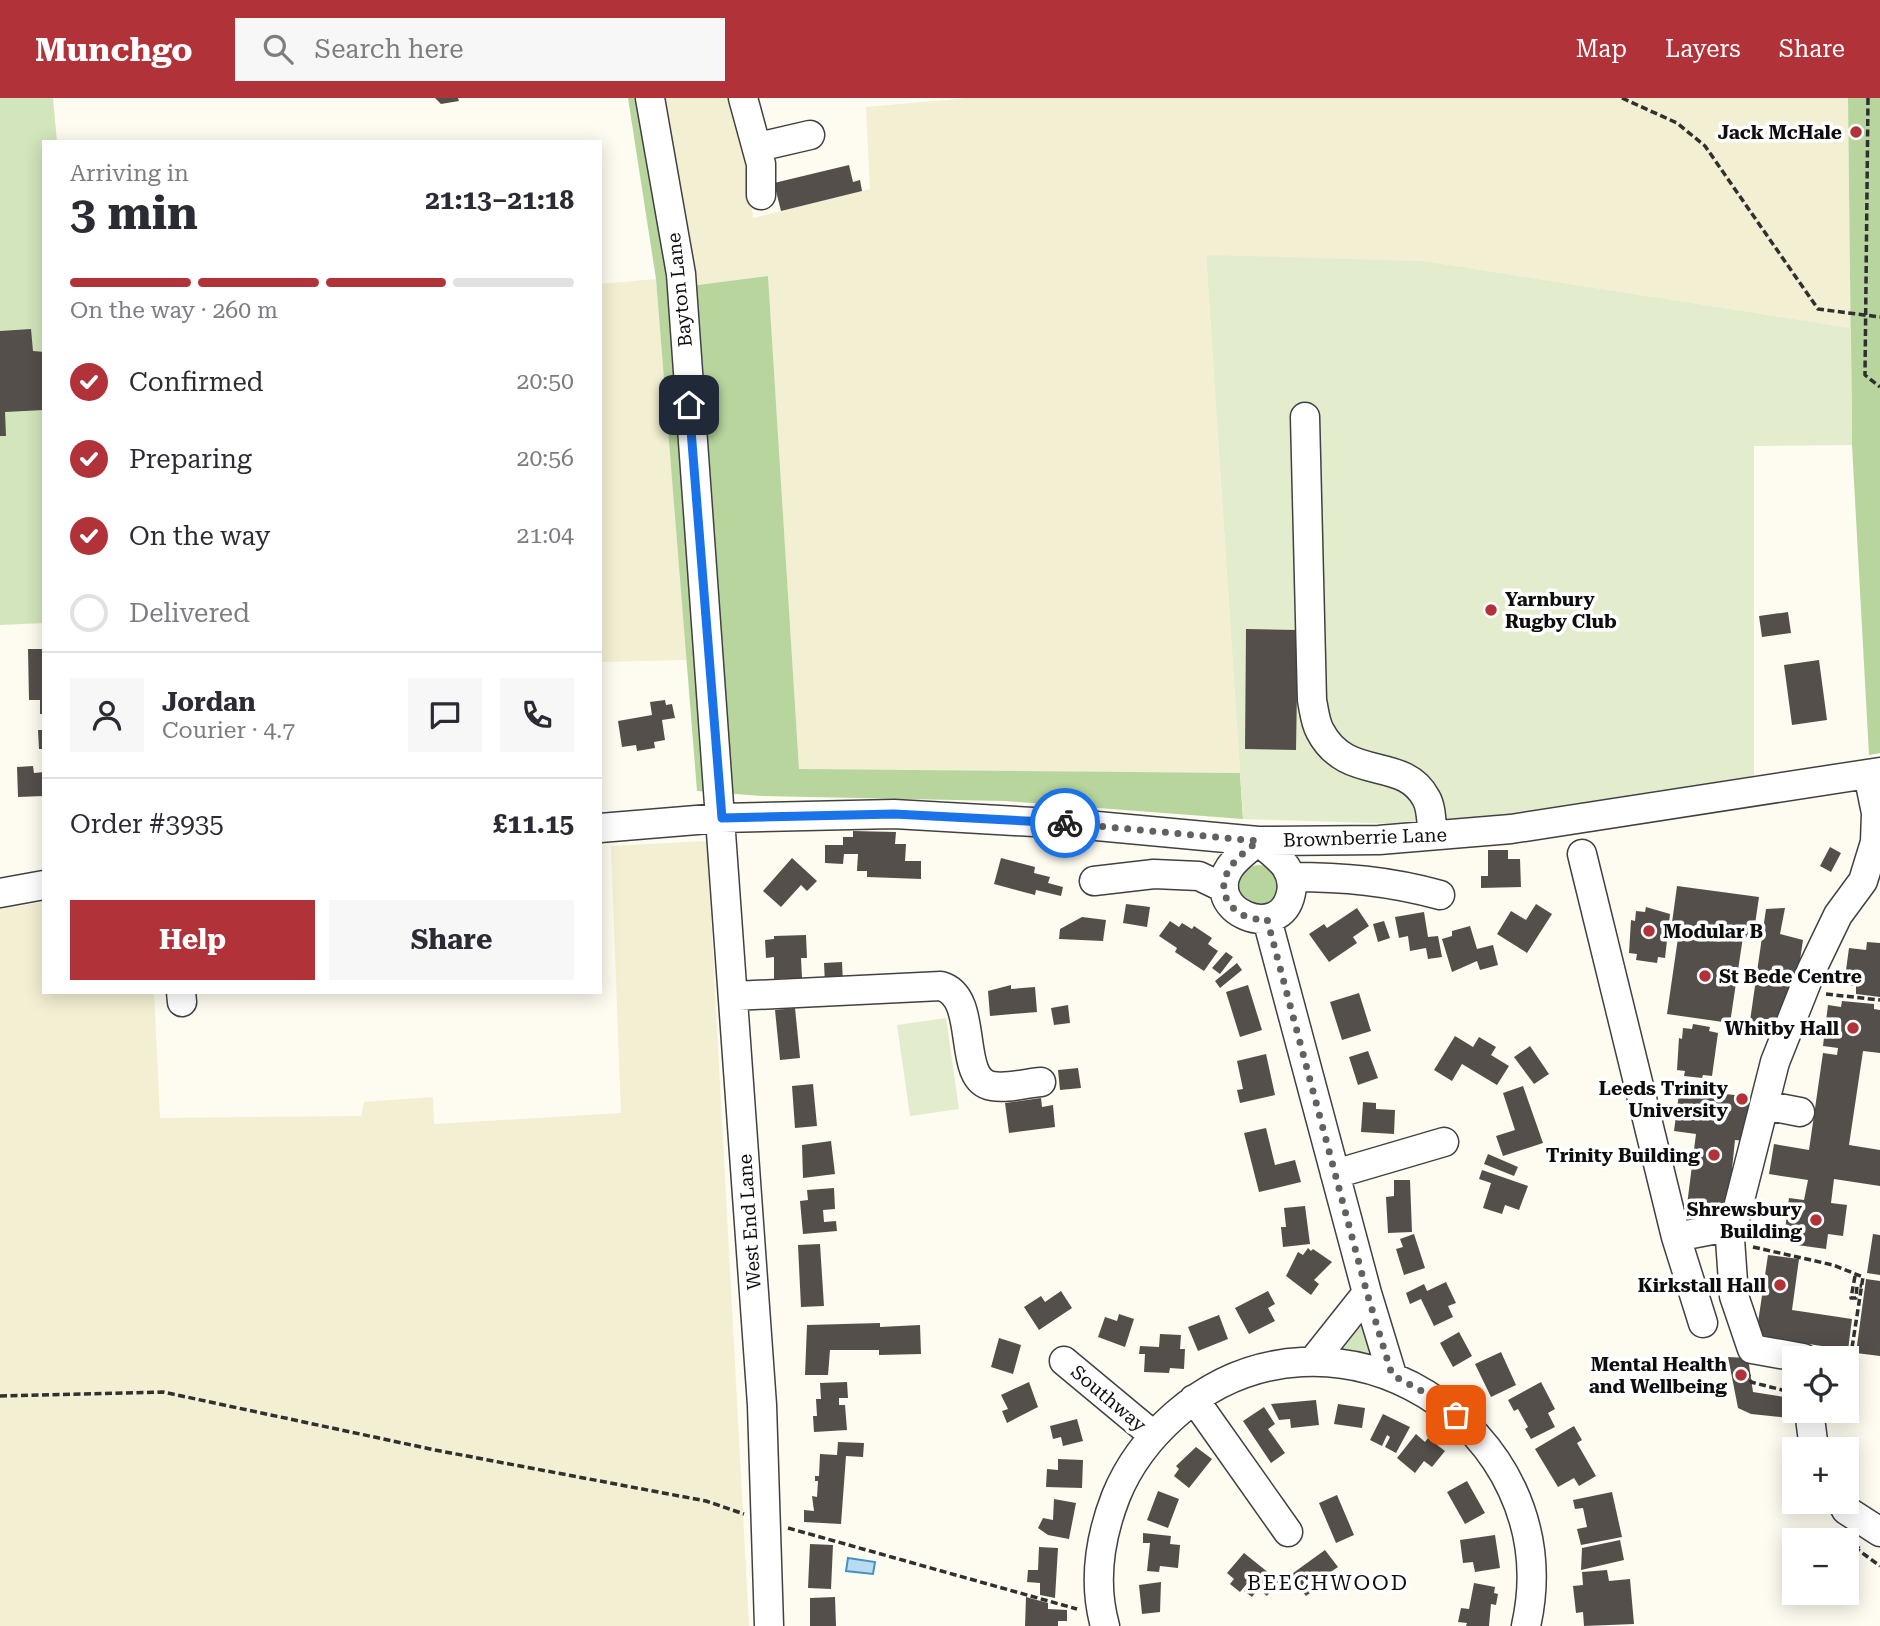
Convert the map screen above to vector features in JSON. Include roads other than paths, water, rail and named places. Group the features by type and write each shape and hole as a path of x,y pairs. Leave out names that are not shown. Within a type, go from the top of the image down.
{"street":[{"name":"Bayton Lane","path":"650,98 681,274 722,818"},
{"path":"743,98 758,147 761,195"},
{"path":"758,147 810,135"},
{"path":"1305,416 1312,700 1319,730 1333,751 1352,764 1393,773 1408,779 1420,789 1428,801 1433,835"},
{"name":"Brownberrie Lane","path":"602,828 722,818 894,814 1086,825 1258,841 1433,835 1511,830 1874,773"},
{"path":"1782,1354 1752,1349 1734,1296 1731,1235 1775,1062 1803,991 1838,915 1863,881 1875,842 1874,773"},
{"name":"West End Lane","path":"722,818 762,1405 769,1626"},
{"path":"1258,841 1280,861 1291,877 1290,898 1277,915 1257,920 1238,914 1226,898 1224,888 1229,869 1258,841"},
{"path":"1582,855 1676,1237 1703,1323"},
{"path":"1094,881 1154,874 1199,876 1224,888"},
{"path":"1291,877 1355,877 1403,884 1440,895"},
{"path":"0,893 42,885"},
{"path":"1267,919 1367,1293 1392,1375"},
{"path":"734,996 940,986 949,988 960,1004 974,1069 984,1083 993,1086 1041,1082"},
{"path":"1764,1105 1800,1112"},
{"path":"1335,1174 1444,1142"},
{"path":"1676,1237 1731,1235"},
{"path":"1313,1362 1367,1293"},
{"name":"Southway","path":"1064,1362 1153,1435"},
{"name":"Southway","path":"1104,1621 1099,1571 1106,1522 1125,1476 1153,1435 1194,1399 1231,1379 1261,1369 1313,1362 1353,1365 1392,1375 1442,1402 1483,1440 1513,1488 1530,1542 1532,1598 1526,1626"},
{"path":"1194,1399 1288,1532"},
{"path":"1851,1514 1872,1532"}],"water":[{"path":"848,1558 875,1562 873,1574 846,1571"}],"place":[{"name":"Jack McHale","path":"1856,132"},
{"name":"Yarnbury Rugby Club","path":"1491,610"},
{"name":"Modular B","path":"1649,931"},
{"name":"St Bede Centre","path":"1705,976"},
{"name":"Whitby Hall","path":"1853,1028"},
{"name":"Leeds Trinity University","path":"1742,1099"},
{"name":"Trinity Building","path":"1714,1155"},
{"name":"Shrewsbury Building","path":"1816,1220"},
{"name":"Kirkstall Hall","path":"1780,1285"},
{"name":"Mental Health and Wellbeing","path":"1741,1375"}],"district":[{"name":"BEECHWOOD","path":"1328,1583"}]}
